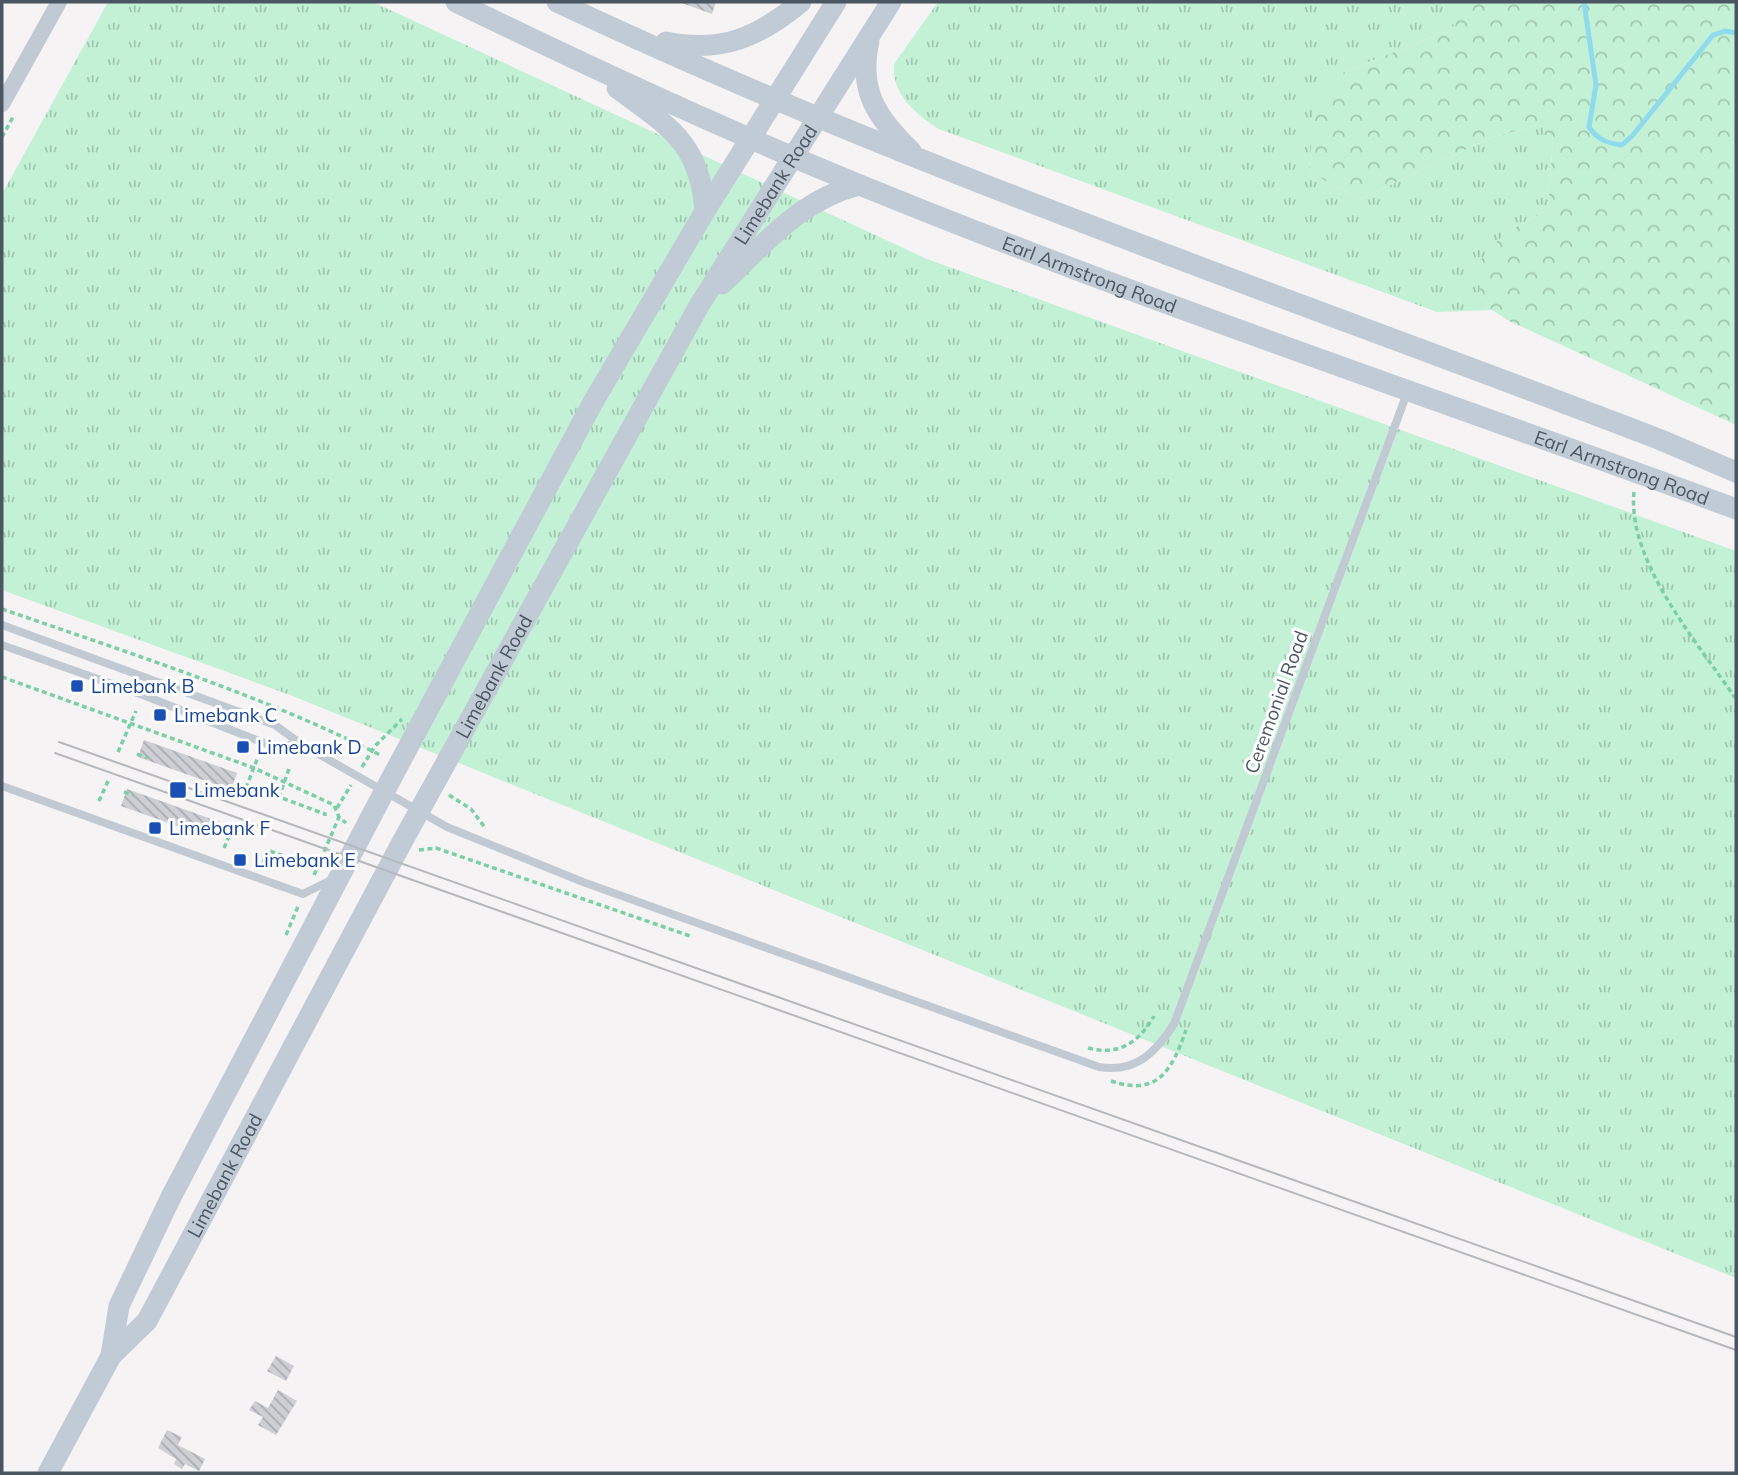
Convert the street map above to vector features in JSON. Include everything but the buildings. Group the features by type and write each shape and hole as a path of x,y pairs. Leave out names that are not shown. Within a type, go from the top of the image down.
{"main road":[{"name":"Earl Armstrong Road","path":"456,2 589,67 859,185 1176,307 1736,509"},
{"name":"Earl Armstrong Road","path":"557,2 623,33 918,157 1661,440 1736,472"},
{"path":"623,33 694,48 718,47 754,35 801,2"},
{"name":"Limebank Road","path":"111,1356 120,1306 171,1197 549,482 705,211 836,2"},
{"name":"Limebank Road","path":"48,1473 111,1356 147,1321 418,813 700,304 891,2"},
{"path":"872,30 864,63 869,95 889,128 918,157"},
{"path":"589,67 655,117 686,146 699,169 705,211"},
{"path":"700,304 768,238 804,208 824,196 859,185"}],"street":[{"path":"2,104 59,2"}],"lane":[{"name":"Ceremonial Road","path":"2,625 275,726 418,813 583,883 1099,1067 1115,1069 1140,1063 1161,1045 1174,1024 1408,390"},
{"path":"2,645 143,695 264,743 281,746 301,744"},
{"path":"2,786 304,894 326,884 346,865"}],"path":[{"path":"1637,472 1633,508 1638,538 1667,598 1736,699"},
{"path":"2,609 277,709 333,731 389,759"},
{"path":"2,677 254,768 337,808"},
{"path":"118,752 136,711"},
{"path":"137,754 147,758"},
{"path":"246,788 258,757"},
{"path":"289,769 279,797 325,816"},
{"path":"99,801 108,781"},
{"path":"124,792 133,795"},
{"path":"444,792 471,809 492,833"},
{"path":"341,801 337,808 343,821"},
{"path":"299,904 339,817"},
{"path":"224,848 230,834"},
{"path":"263,863 267,850 306,864 307,861"},
{"path":"1084,1047 1111,1051 1123,1048 1143,1035 1154,1016"}],"green space":[{"path":"108,2 373,2 927,259 1736,551 1736,1278 290,695 2,590 2,194"},
{"path":"938,2 1465,2 1465,13 1450,30 1344,72 1315,103 1309,172 1360,199 1490,138 1540,124 1553,140 1548,208 1503,235 1479,294 1492,310 1437,312 939,129 907,102 894,75 894,64"},
{"path":"1465,2 1736,2 1736,425 1509,321 1492,310 1479,294 1482,258 1503,235 1548,208 1553,140 1540,124 1490,138 1360,199 1309,172 1314,103 1344,72 1450,30 1464,13"}],"waterway":[{"path":"1584,2 1596,85 1589,127 1607,142 1622,145 1633,135 1713,35 1725,31 1736,33"}],"tram line":[{"path":"59,742 1736,1337"},
{"path":"55,753 1736,1350"}],"place":[{"name":"Limebank B","path":"77,686"},
{"name":"Limebank C","path":"160,715"},
{"name":"Limebank D","path":"243,747"},
{"name":"Limebank","path":"178,790"},
{"name":"Limebank F","path":"155,828"},
{"name":"Limebank E","path":"240,860"}]}
